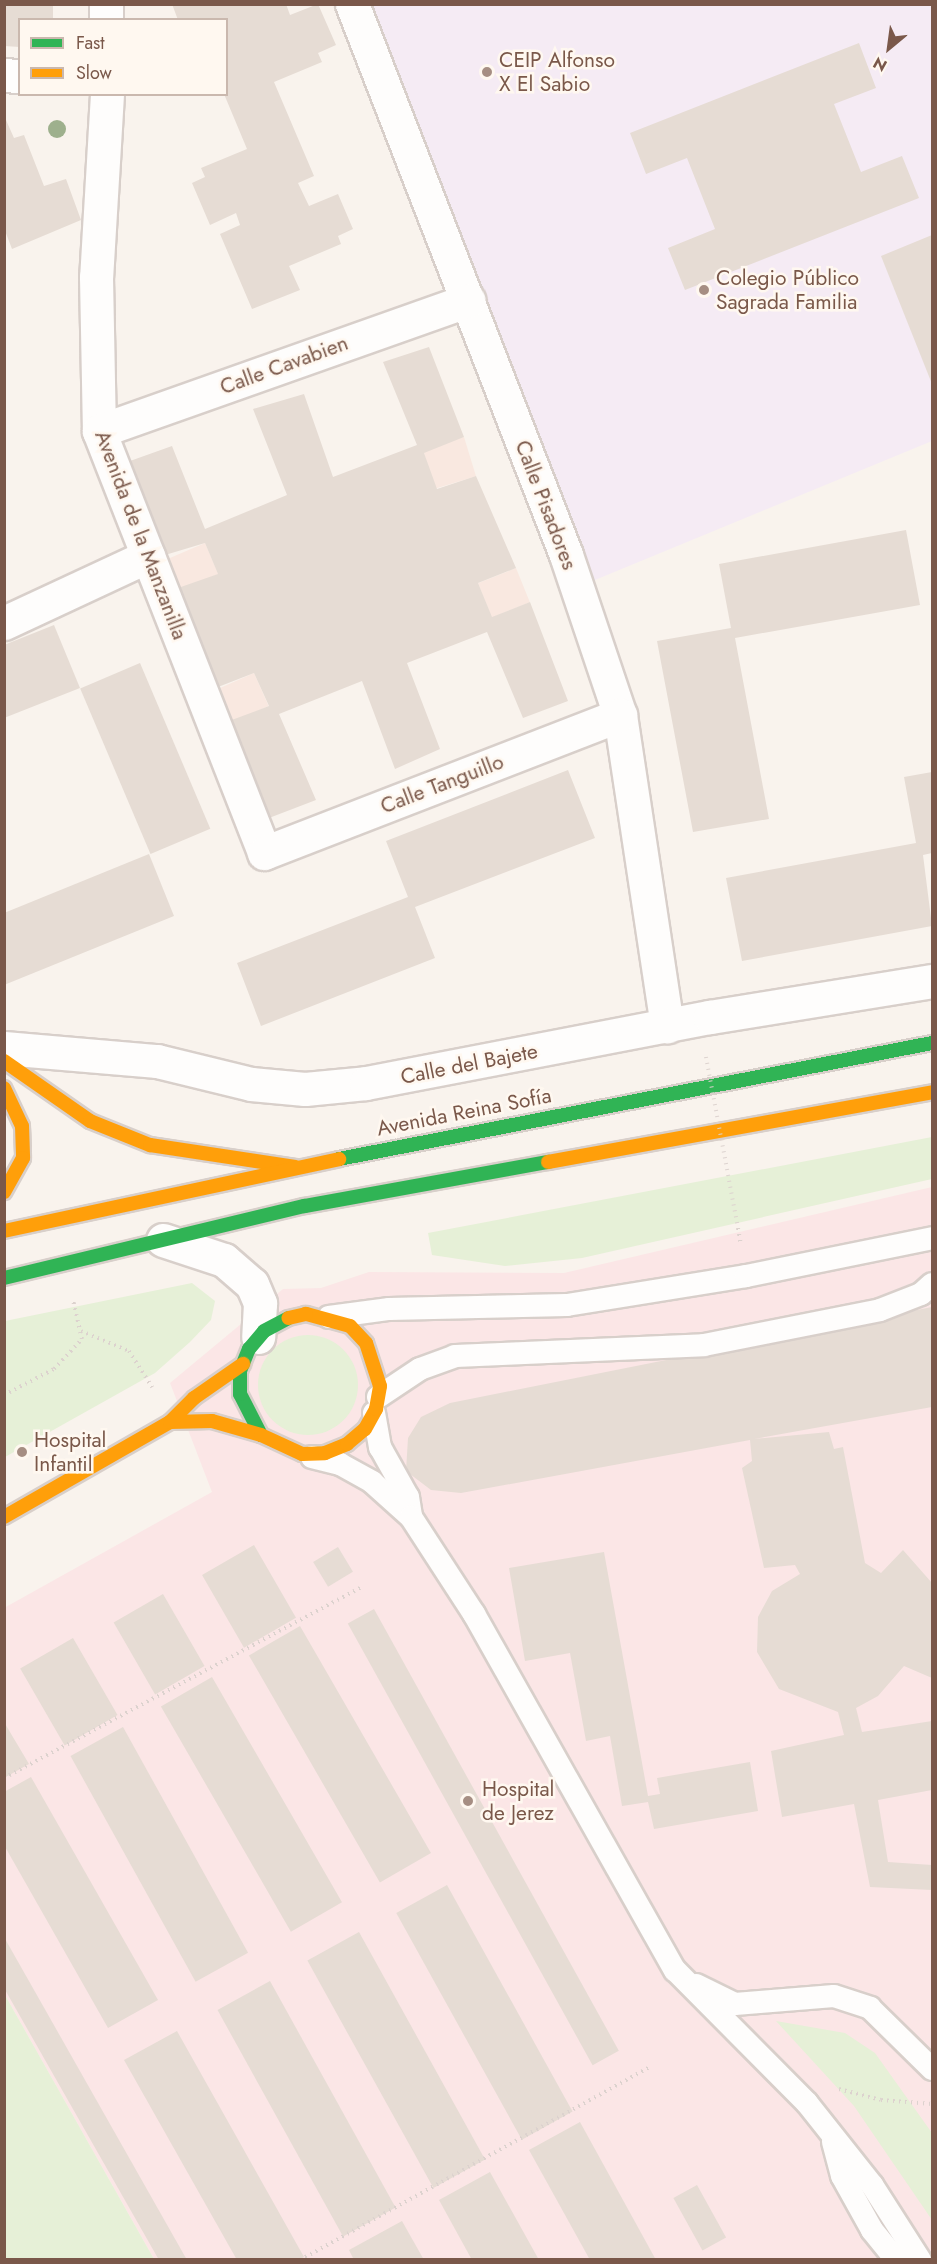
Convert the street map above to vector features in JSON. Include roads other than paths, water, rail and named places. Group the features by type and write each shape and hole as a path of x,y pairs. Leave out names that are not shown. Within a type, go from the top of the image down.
{"main road":[{"name":"Avenida Reina Sofía","path":"4,1231 297,1167 933,1043"},
{"path":"4,1061 90,1121 150,1145 297,1167"},
{"path":"4,1088 22,1126 23,1158 4,1192"},
{"path":"4,1278 305,1206 933,1092"},
{"path":"4,1517 170,1422 194,1398 251,1351 283,1319 306,1314 328,1317 350,1326 366,1342 377,1364 376,1405 364,1429 347,1444 326,1453 302,1455 261,1435 212,1421 170,1422"},
{"path":"251,1351 240,1394 261,1435"}],"street":[{"name":"Calle Pisadores","path":"352,4 566,555 620,715 667,1026"},
{"name":"Avenida de la Manzanilla","path":"107,96 96,277 99,431 264,854"},
{"name":"Calle Cavabien","path":"99,431 468,300"},
{"path":"4,623 148,556"},
{"name":"Calle Tanguillo","path":"264,854 620,715"},
{"name":"Calle del Bajete","path":"4,1048 157,1061 251,1084 306,1089 366,1083 667,1026 933,981"},
{"path":"163,1240 224,1260 252,1284 260,1303 251,1351"}],"lane":[{"path":"328,1317 411,1308 567,1305 746,1276 933,1238"},
{"path":"411,1517 408,1497 380,1447 376,1405 420,1369 455,1356 704,1345 880,1310 921,1294 933,1284"},
{"path":"302,1455 356,1472 411,1517 474,1614 675,1970 807,2103 872,2185 920,2259"},
{"path":"675,1970 707,1993 735,2004 834,1996 870,2008 933,2069"},
{"path":"830,2132 842,2176 872,2230 896,2259"}],"place":[{"name":"CEIP Alfonso X El Sabio","path":"487,72"},
{"name":"Colegio Público Sagrada Familia","path":"704,290"},
{"name":"Hospital Infantil","path":"22,1452"},
{"name":"Hospital de Jerez","path":"468,1801"}]}
